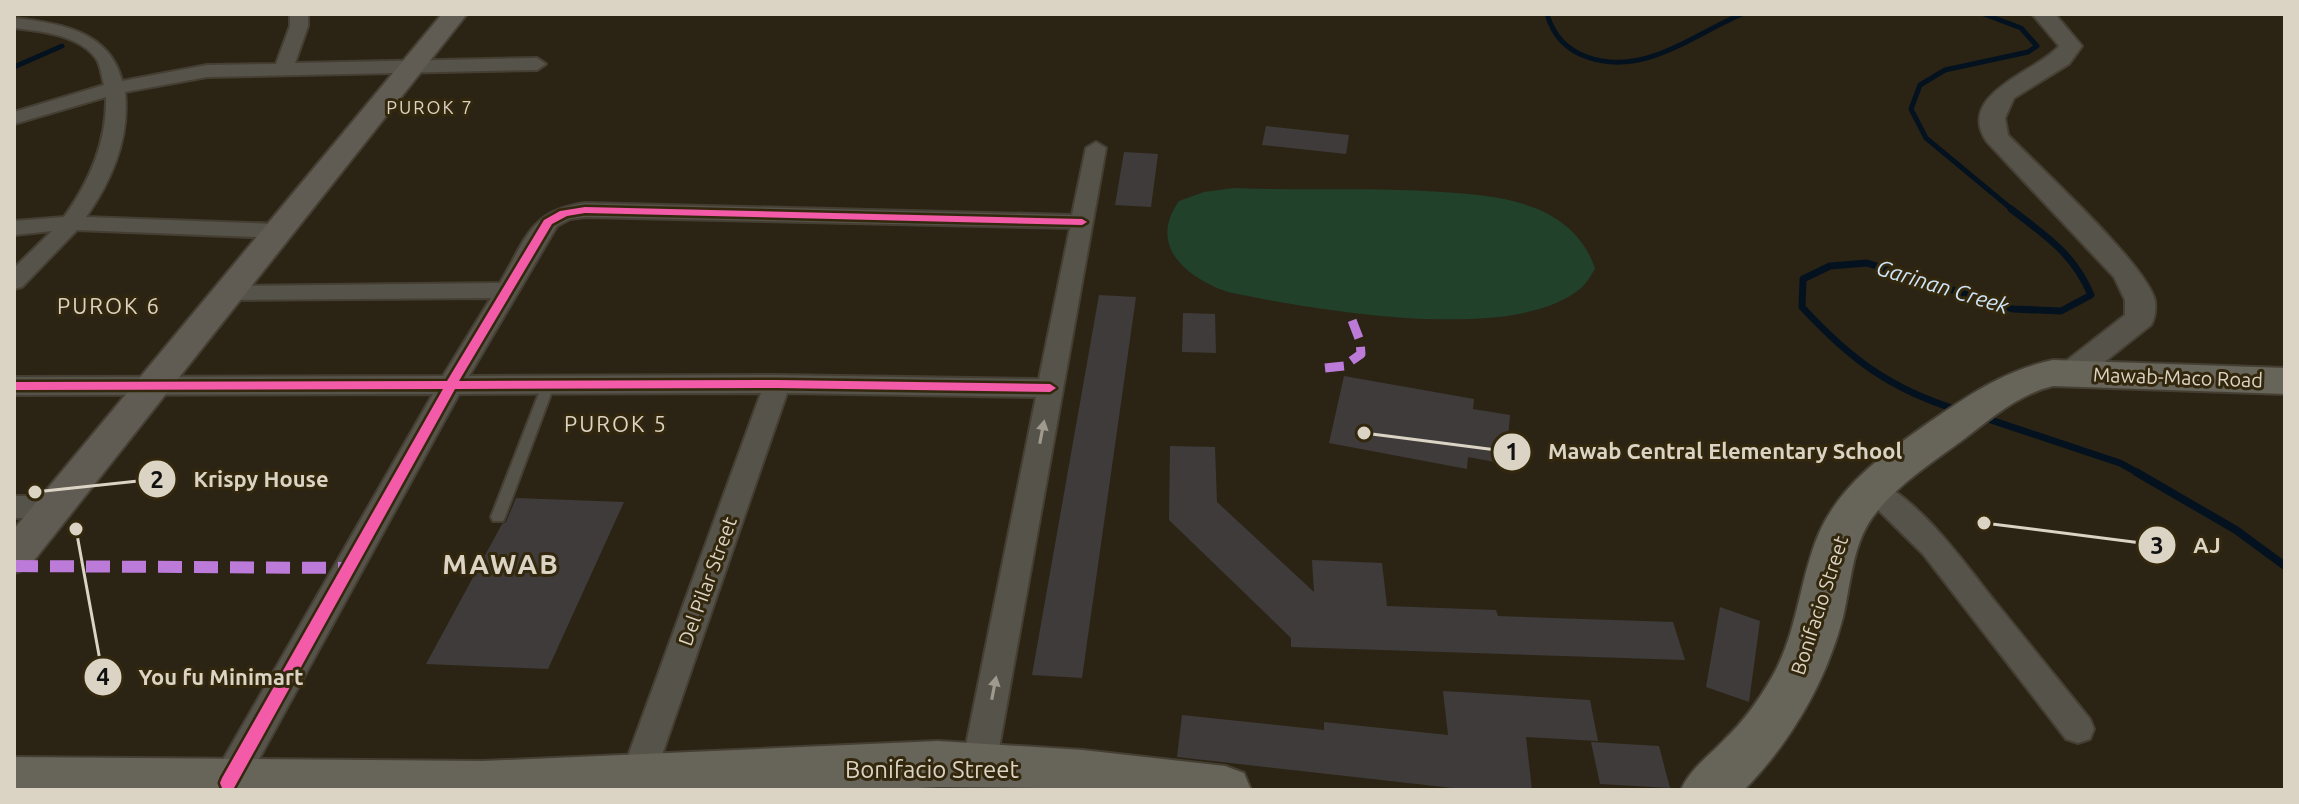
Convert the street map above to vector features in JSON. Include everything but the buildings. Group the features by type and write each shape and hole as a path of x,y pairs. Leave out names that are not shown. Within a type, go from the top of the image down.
{"main road":[{"path":"14,557 455,14"},
{"name":"Mawab-Maco Road","path":"2072,372 2187,380 2285,381"},
{"name":"Bonifacio Street","path":"1707,790 1736,766 1774,721 1800,673 1818,622 1839,537 1849,517 1872,490 1991,398 2022,380 2072,372"},
{"name":"Bonifacio Street","path":"14,781 482,788 637,778 949,773 1225,790"}],"street":[{"path":"284,68 299,26 299,14"},
{"path":"2043,14 2071,46 2058,61 2000,97 1992,109 1991,122 1996,137 2126,273 2140,300 2140,318 2072,372"},
{"path":"14,23 47,28 82,40 105,58 115,88 119,114 113,144 96,181 70,223 14,282"},
{"path":"14,118 115,88 207,71 537,64"},
{"path":"949,773 1050,388 1096,148"},
{"path":"228,783 452,383 548,222 555,216 575,211 1082,222"},
{"path":"14,228 70,223 278,231"},
{"path":"227,293 508,290"},
{"path":"14,386 549,383 1050,388"},
{"name":"Del Pilar Street","path":"637,778 777,384"},
{"path":"1872,490 1896,508 1933,546 2078,729"},
{"path":"14,507 54,507"}],"lane":[{"path":"498,517 549,383"}],"green space":[{"path":"1234,188 1416,191 1510,200 1543,211 1571,230 1585,248 1595,269 1581,288 1550,306 1509,315 1461,319 1358,313 1228,292 1186,269 1176,258 1167,232 1170,217 1179,201 1204,192"}],"waterway":[{"name":"Garinan Creek","path":"1547,14 1553,29 1567,46 1587,57 1608,62 1648,58 1742,14"},
{"name":"Garinan Creek","path":"1984,14 2021,28 2037,46 2028,52 1945,70 1920,85 1911,109 1926,138 2014,211"},
{"path":"14,67 62,46"},
{"name":"Garinan Creek","path":"1958,410 1891,382 1837,342 1802,307 1803,279 1830,266 1867,263 2013,309 2061,311 2091,295 2067,257 2011,209"},
{"name":"Garinan Creek","path":"1982,417 2120,463 2140,474"},
{"name":"Garinan Creek","path":"2136,472 2236,530 2285,566"}],"marked path":[{"path":"1325,368 1344,366 1361,354 1360,341 1350,315"},
{"path":"14,566 348,568"}],"cycle path":[{"path":"228,783 452,383 548,222 564,213 585,210 1082,222"},
{"path":"14,386 777,384 1050,388"}],"place":[{"name":"Mawab Central Elementary School","path":"1364,433"},
{"name":"Krispy House","path":"35,492"},
{"name":"AJ","path":"1984,523"},
{"name":"You fu Minimart","path":"76,529"}],"district":[{"name":"PUROK 7","path":"430,107"},
{"name":"PUROK 6","path":"109,305"},
{"name":"PUROK 5","path":"616,423"},
{"name":"MAWAB","path":"501,563"}]}
